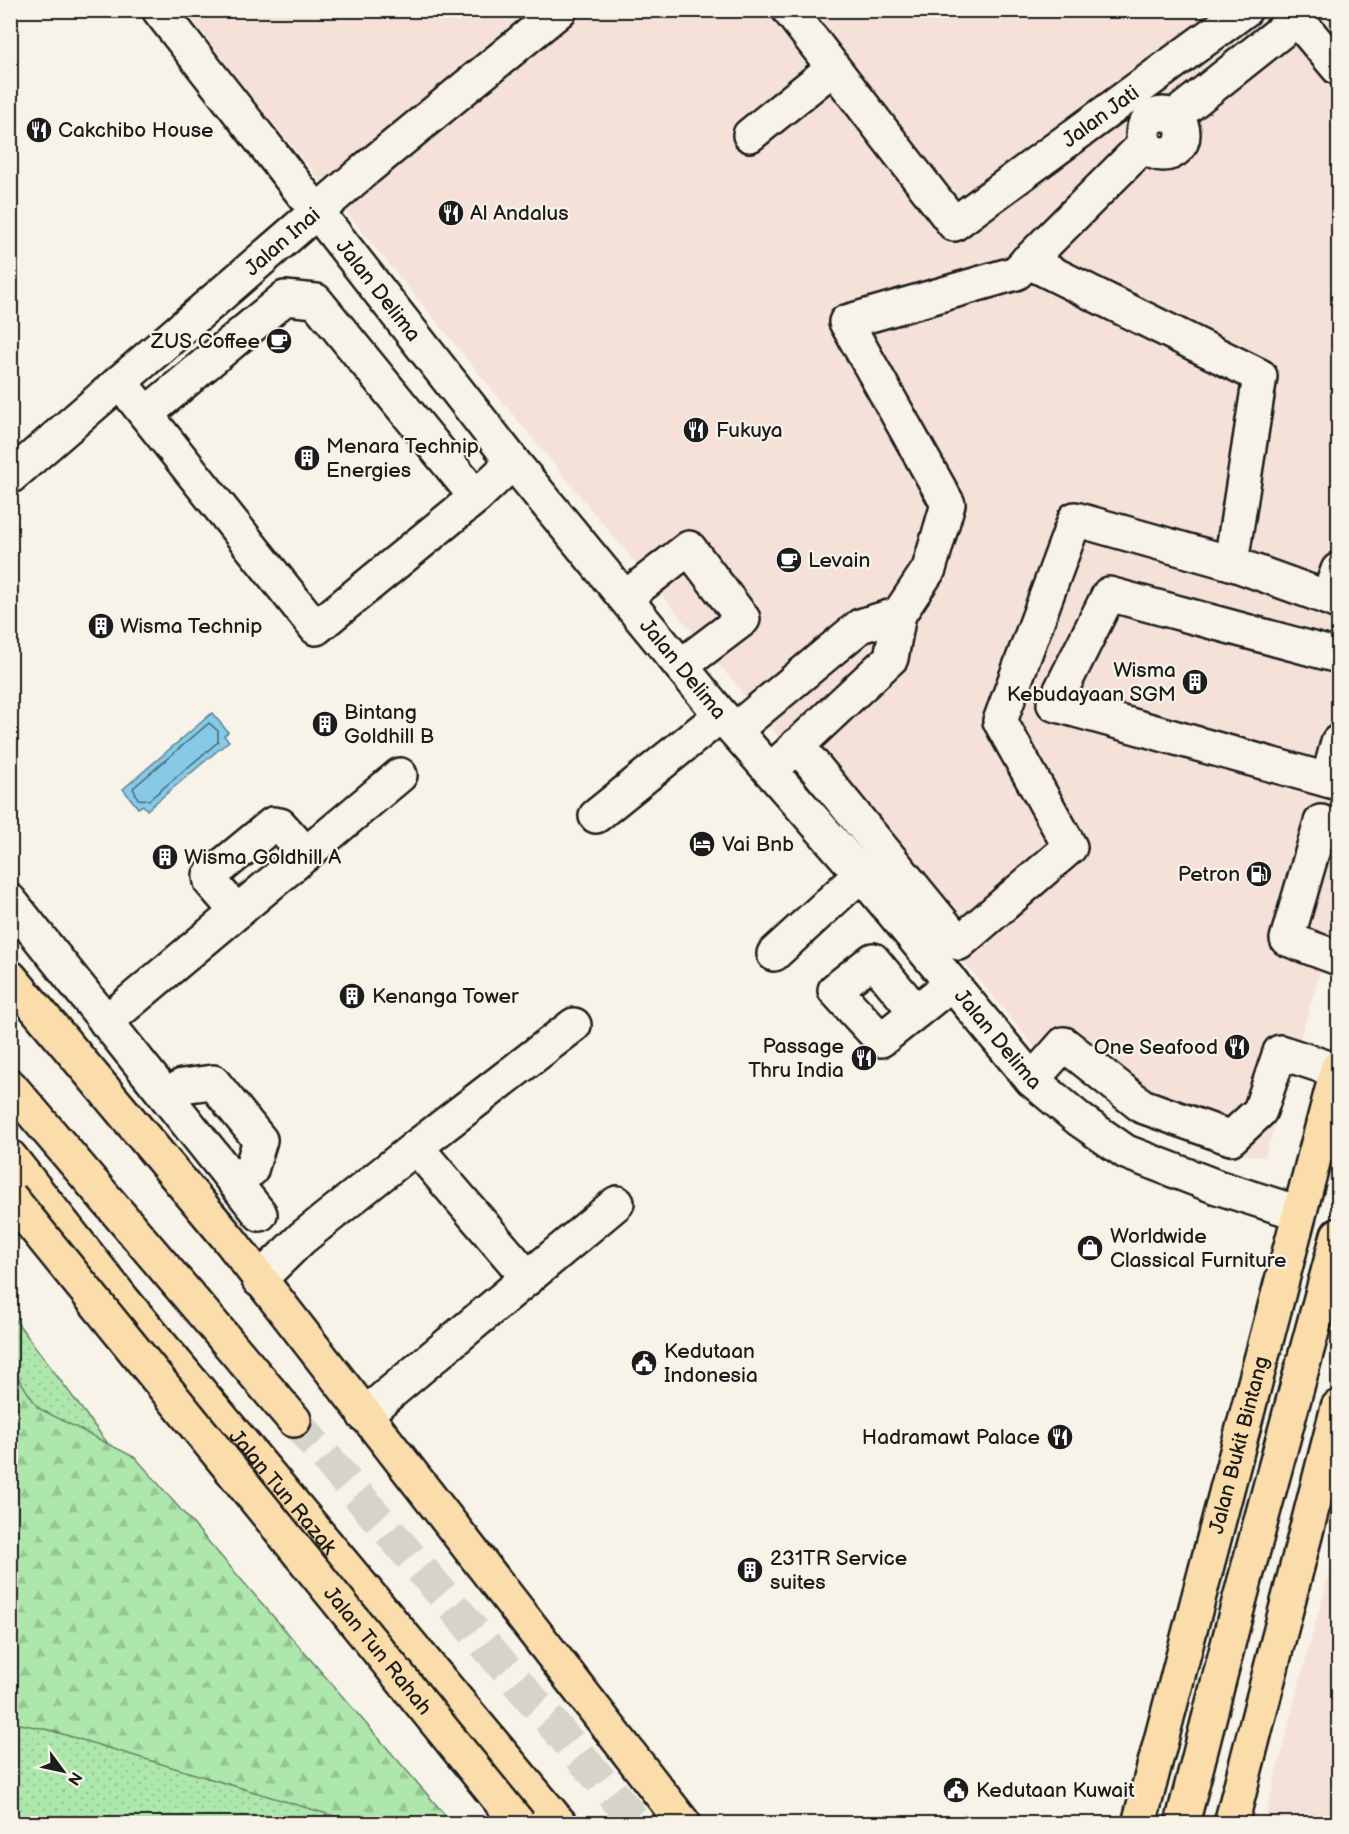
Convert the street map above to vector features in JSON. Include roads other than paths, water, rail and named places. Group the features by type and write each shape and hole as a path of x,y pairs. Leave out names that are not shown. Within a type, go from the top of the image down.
{"main road":[{"path":"10,977 229,1239 684,1824"},
{"name":"Jalan Bukit Bintang","path":"1139,1824 1338,1069"},
{"path":"10,1086 294,1420"},
{"name":"Jalan Tun Razak","path":"10,1157 123,1300 560,1824"},
{"path":"10,1186 111,1311 109,1341"},
{"name":"Jalan Tun Rahah","path":"10,1197 519,1824"},
{"path":"10,1219 501,1824"},
{"path":"1182,1824 1338,1235"},
{"path":"1231,1824 1338,1407"}],"street":[{"name":"Jalan Delima","path":"159,10 513,462 728,723 861,874 1032,1080 1080,1120 1125,1152 1217,1187 1299,1213"},
{"name":"Jalan Inai","path":"10,477 315,212 560,10"},
{"path":"750,135 833,68 789,10"},
{"name":"Jalan Jati","path":"833,68 954,224 1245,10"},
{"path":"770,771 891,658 898,614 929,568 948,504 846,322 1016,273 1145,144 1143,131 1150,119 1162,114 1174,117 1297,19 1338,68"},
{"path":"1027,261 1260,376 1231,563"},
{"path":"146,414 285,298 316,301 476,497"},
{"path":"120,382 316,628 476,497 513,462"},
{"path":"797,745 959,942 1070,847 1000,721 1076,519 1335,590"},
{"path":"626,597 689,548 743,619 681,666"},
{"path":"1338,657 1109,594 1054,704 1333,781 1338,742"},
{"path":"596,816 861,626 898,614"},
{"path":"861,626 884,635 891,658"},
{"path":"106,1022 400,775"},
{"path":"1338,827 1321,822 1287,939 1338,958"},
{"path":"237,912 211,882 210,876 273,824 280,825 306,854"},
{"path":"774,954 861,874"},
{"path":"10,901 137,1062 268,1207"},
{"path":"916,1012 952,983"},
{"path":"259,1280 302,1238 574,1025"},
{"path":"1032,1080 1064,1044 1142,1106 1232,1138 1260,1111 1280,1052 1338,1069"},
{"path":"137,1062 152,1049 251,1170 268,1207"},
{"path":"416,1147 528,1278"},
{"path":"364,1415 617,1203"},
{"path":"229,1239 268,1207"}],"water":[{"path":"212,713 228,732 224,736 229,741 147,810 143,805 138,808 123,789"}],"tunnel":[{"path":"294,1420 638,1824"}],"place":[{"name":"Cakchibo House","path":"39,130"},
{"name":"Al Andalus","path":"451,213"},
{"name":"ZUS Coffee","path":"279,341"},
{"name":"Fukuya","path":"696,430"},
{"name":"Menara Technip Energies","path":"307,458"},
{"name":"Levain","path":"789,560"},
{"name":"Wisma Technip","path":"101,626"},
{"name":"Wisma Kebudayaan SGM","path":"1195,682"},
{"name":"Bintang Goldhill B","path":"325,724"},
{"name":"Vai Bnb","path":"702,844"},
{"name":"Wisma Goldhill A","path":"165,857"},
{"name":"Petron","path":"1259,874"},
{"name":"Kenanga Tower","path":"352,996"},
{"name":"One Seafood","path":"1237,1047"},
{"name":"Passage Thru India","path":"864,1058"},
{"name":"Worldwide Classical Furniture","path":"1090,1248"},
{"name":"Kedutaan Indonesia","path":"644,1363"},
{"name":"Hadramawt Palace","path":"1060,1437"},
{"name":"231TR Service suites","path":"750,1570"},
{"name":"Kedutaan Kuwait","path":"956,1790"}]}
